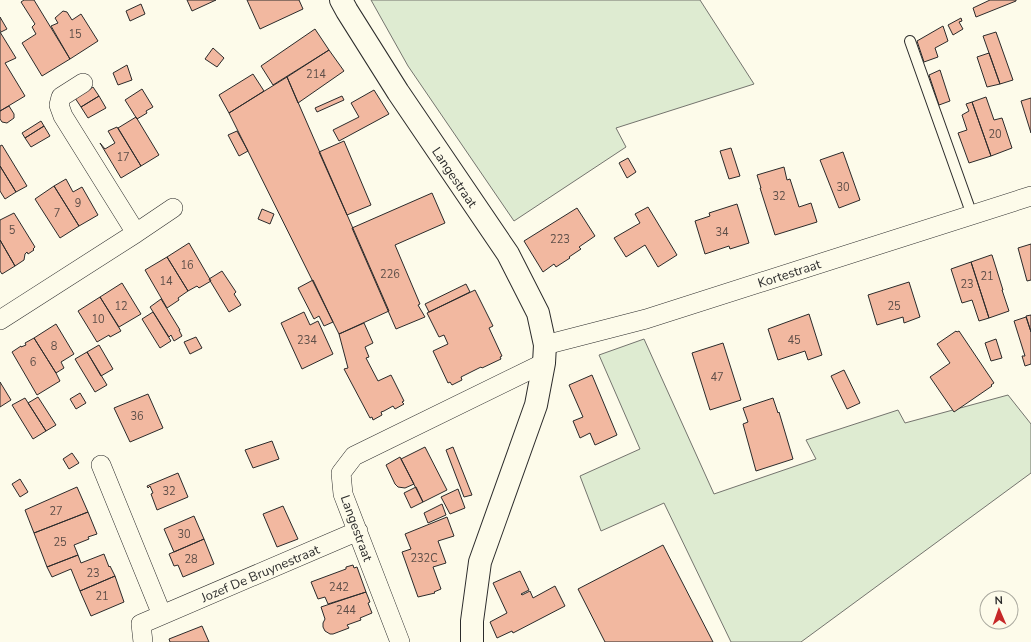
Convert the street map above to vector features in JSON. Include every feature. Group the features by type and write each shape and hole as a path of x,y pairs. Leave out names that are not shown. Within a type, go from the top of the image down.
{"street":[{"name":"Langestraat","path":"341,0 398,92 508,254 538,313 544,354 536,405 480,562 472,621 472,642"},
{"path":"83,84 61,97 59,105 63,116 136,234"},
{"name":"Kortestraat","path":"544,354 646,319 1031,196"},
{"path":"0,320 136,234 173,208"},
{"name":"Langestraat","path":"400,642 344,494 341,473 354,456 544,354"},
{"path":"101,465 162,615"},
{"name":"Jozef De Bruynestraat","path":"143,642 141,624 358,531"}],"lane":[{"path":"910,41 972,215"}],"green space":[{"path":"371,0 700,0 754,84 616,128 626,147 514,221 408,66"},
{"path":"644,339 714,494 816,459 806,440 898,410 905,423 1008,395 1031,424 1031,473 801,642 731,642 664,503 601,531 580,476 640,449 599,355"}],"building":[{"path":"24,0 34,0 70,59 42,76 22,43 36,34 32,27 35,24 21,2"},
{"path":"187,0 216,0 192,11"},
{"path":"247,0 299,0 303,9 260,29"},
{"path":"990,0 1016,1 976,17 973,8"},
{"path":"141,4 145,14 130,21 126,11"},
{"path":"63,11 67,12 72,20 81,14 98,41 70,59 51,26 58,23 55,18"},
{"path":"0,17 7,29 1,32 0,30"},
{"path":"961,18 962,21 959,22 963,29 953,35 948,25"},
{"path":"943,26 948,41 935,48 938,57 924,62 917,41"},
{"path":"315,29 329,50 273,85 261,66"},
{"path":"0,32 16,58 5,63 25,96 0,111"},
{"path":"996,32 1013,80 1000,84 983,36"},
{"path":"213,48 224,58 217,67 205,59"},
{"path":"329,50 344,71 298,103 287,77"},
{"path":"989,53 1000,84 987,87 977,57"},
{"path":"127,65 132,80 118,85 113,73"},
{"path":"940,70 950,101 939,105 929,75"},
{"path":"253,74 264,91 229,113 219,95"},
{"path":"287,77 389,311 339,334 229,113"},
{"path":"93,87 99,96 81,107 75,98"},
{"path":"142,89 153,107 137,119 125,100"},
{"path":"374,90 389,114 339,141 333,130 359,117 351,103"},
{"path":"99,96 106,108 88,118 81,107"},
{"path":"342,96 344,100 317,112 315,108"},
{"path":"986,97 994,120 1002,118 1012,148 991,156 972,102"},
{"path":"1031,98 1031,133 1021,101"},
{"path":"972,102 991,156 969,163 958,133 967,130 962,115 969,111 966,104"},
{"path":"9,106 14,114 14,118 7,123 2,122 0,119 0,111"},
{"path":"136,117 159,155 141,166 118,128"},
{"path":"41,121 44,126 25,138 22,133"},
{"path":"44,126 50,136 31,147 25,138"},
{"path":"117,127 141,166 121,178 100,143 105,149 115,143 108,131"},
{"path":"237,131 248,151 239,156 228,135"},
{"path":"344,141 371,205 347,215 319,152"},
{"path":"2,145 27,186 16,192 0,166 0,146"},
{"path":"731,148 740,176 729,179 720,151"},
{"path":"843,152 860,200 839,208 820,160"},
{"path":"628,158 636,172 627,178 619,163"},
{"path":"0,166 16,192 5,199 0,191"},
{"path":"784,167 787,180 790,179 799,207 811,203 817,222 775,235 757,175"},
{"path":"66,179 73,192 82,187 98,215 79,226 54,186"},
{"path":"54,186 79,226 60,238 35,199"},
{"path":"432,193 445,223 395,245 420,304 418,305 425,317 396,329 352,228"},
{"path":"737,204 749,243 730,249 729,246 705,254 695,221 710,216 709,213"},
{"path":"648,207 677,255 658,267 645,245 626,257 614,238 640,223 635,214"},
{"path":"577,208 595,236 579,247 581,249 569,257 570,258 556,267 554,264 543,272 524,241"},
{"path":"262,209 274,214 270,224 258,219"},
{"path":"14,213 35,247 33,249 34,250 28,254 27,252 24,260 15,266 0,240 0,220"},
{"path":"0,240 15,266 2,274 0,271"},
{"path":"189,243 211,281 199,288 197,286 188,291 167,257"},
{"path":"1031,244 1031,280 1027,281 1018,248"},
{"path":"991,255 1009,311 989,318 971,262"},
{"path":"167,257 188,291 178,298 179,300 167,308 145,270"},
{"path":"971,262 989,318 979,321 972,300 962,303 951,269"},
{"path":"222,271 236,292 234,294 241,305 229,312 209,279"},
{"path":"313,280 333,322 324,326 319,316 314,319 298,288"},
{"path":"909,282 920,317 904,323 903,317 877,325 868,295"},
{"path":"122,283 141,314 119,327 100,297"},
{"path":"466,284 470,292 429,312 425,304"},
{"path":"475,290 493,326 489,328 502,356 500,357 501,359 461,377 462,380 452,385 450,382 448,383 433,351 448,344 444,335 439,337 427,313"},
{"path":"100,297 121,331 110,337 109,335 97,342 78,311"},
{"path":"161,299 180,330 182,336 174,341 171,335 169,337 150,307"},
{"path":"153,312 171,341 160,348 142,319"},
{"path":"304,312 310,325 318,321 333,354 302,369 281,323"},
{"path":"809,314 822,355 808,360 805,351 778,360 768,329"},
{"path":"1031,315 1031,332 1026,316"},
{"path":"1026,317 1031,332 1031,364 1025,366 1022,356 1025,356 1014,321"},
{"path":"364,323 373,343 365,347 369,357 366,358 378,381 391,375 404,401 402,402 404,404 395,409 393,406 381,412 382,415 373,420 372,417 370,418 344,369 348,368 339,334"},
{"path":"56,324 74,354 61,362 64,368 56,373 34,338"},
{"path":"956,331 959,331 994,383 991,385 992,386 954,412 930,377 950,363 937,344"},
{"path":"196,337 202,348 190,354 184,342"},
{"path":"34,338 60,381 37,395 12,352 21,346 26,345 25,343"},
{"path":"996,339 1002,358 991,361 985,343"},
{"path":"723,343 741,400 710,410 692,353"},
{"path":"99,345 113,369 101,376 87,352"},
{"path":"87,352 107,385 95,392 75,359"},
{"path":"844,370 860,403 847,409 831,376"},
{"path":"592,375 617,435 595,445 590,433 580,438 573,421 583,417 569,385"},
{"path":"0,382 11,400 0,407"},
{"path":"80,393 86,403 76,409 70,399"},
{"path":"148,394 163,428 130,442 114,408"},
{"path":"38,397 56,425 46,431 28,403"},
{"path":"25,398 46,431 33,439 12,405"},
{"path":"773,398 778,413 779,412 793,459 756,471 743,424 748,422 743,408"},
{"path":"272,441 279,459 253,468 245,450"},
{"path":"425,447 447,490 423,502 401,459"},
{"path":"453,447 472,495 464,497 446,450"},
{"path":"72,453 79,463 69,469 63,459"},
{"path":"400,457 414,484 405,488 398,487 395,484 386,465"},
{"path":"178,473 188,497 157,510 151,494 153,493 150,486 148,488 147,486"},
{"path":"20,479 28,492 20,497 12,484"},
{"path":"77,487 88,512 34,533 25,510"},
{"path":"416,487 423,502 411,508 404,493"},
{"path":"458,489 465,508 450,514 441,497"},
{"path":"442,504 446,515 428,523 424,513"},
{"path":"283,506 298,539 277,547 263,514"},
{"path":"88,512 97,534 74,545 78,555 47,567 34,533"},
{"path":"194,516 204,539 174,552 164,529"},
{"path":"447,517 454,536 438,541 446,563 433,567 441,589 434,592 435,593 418,597 402,552 411,549 405,534"},
{"path":"204,539 214,564 183,577 178,565 174,566 169,554"},
{"path":"663,545 713,642 605,642 578,589"},
{"path":"104,554 109,567 110,566 115,576 80,591 71,569 52,577 47,567 78,555 81,563"},
{"path":"353,565 354,568 357,567 366,592 328,604 325,597 318,599 311,582"},
{"path":"520,571 529,590 521,594 522,595 530,591 533,598 555,586 565,606 513,633 512,631 497,638 490,622 507,613 493,583"},
{"path":"115,576 124,602 91,616 80,591"},
{"path":"366,592 372,613 360,618 361,620 347,625 349,628 333,634 325,631 323,623 325,619 321,607"},
{"path":"202,626 209,642 170,642 169,639"}]}
